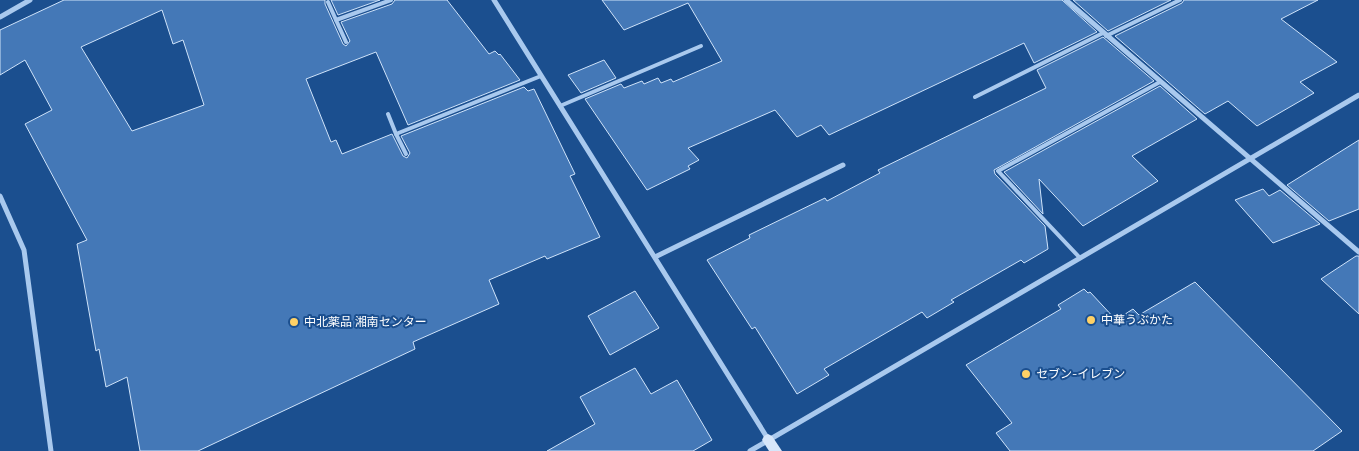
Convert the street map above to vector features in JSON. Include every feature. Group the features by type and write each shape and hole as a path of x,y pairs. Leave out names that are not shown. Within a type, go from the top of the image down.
{"street":[{"path":"0,18 30,0"},
{"path":"494,0 776,451"},
{"path":"1066,0 1359,252"},
{"path":"750,451 1359,96"},
{"path":"655,258 843,165"},
{"path":"0,196 24,250 51,451"}],"lane":[{"path":"336,20 391,0"},
{"path":"975,97 1180,0"},
{"path":"328,2 346,42"},
{"path":"560,106 701,46"},
{"path":"396,134 541,76"},
{"path":"1080,258 998,171 1160,82"},
{"path":"388,114 406,154"}],"building":[{"path":"64,0 325,0 325,4 343,44 346,46 350,41 341,22 392,4 395,0 447,0 489,54 495,51 500,54 520,80 408,125 376,52 306,79 331,142 336,140 342,154 392,134 403,156 407,158 410,153 401,136 524,87 528,91 534,89 575,174 570,176 600,237 547,259 545,256 489,280 499,304 413,342 415,349 198,451 140,451 127,377 106,387 99,349 96,351 77,244 87,240 25,124 52,110 25,60 0,75 0,30","holes":["162,10 173,44 183,40 204,105 132,131 81,47"]},
{"path":"331,0 380,0 338,15"},
{"path":"602,0 1062,0 1097,32 1034,63 1024,43 829,135 821,125 797,137 775,110 688,148 699,160 688,166 690,169 647,190 585,99 621,84 624,88 642,81 644,84 658,78 661,83 671,79 673,82 722,61 688,3 624,30"},
{"path":"1073,0 1171,0 1108,31"},
{"path":"1184,0 1318,0 1281,19 1337,62 1300,82 1314,93 1257,126 1228,101 1205,114 1115,36 1182,3"},
{"path":"1103,37 1154,81 994,170 995,174 1045,226 1048,249 1024,263 1021,260 951,300 954,302 927,318 922,312 824,369 829,375 797,394 755,327 752,329 707,260 750,238 749,235 825,198 827,201 880,173 878,170 1046,88 1037,70"},
{"path":"604,60 616,78 581,93 568,75"},
{"path":"1160,86 1197,119 1132,156 1158,181 1083,226 1039,179 1043,214 1004,172"},
{"path":"1359,140 1359,209 1329,221 1287,185"},
{"path":"1263,189 1269,196 1280,190 1320,224 1273,243 1235,200"},
{"path":"1356,256 1359,256 1359,314 1321,279"},
{"path":"1195,282 1342,431 1313,451 1010,451 996,433 1012,423 966,365 1061,309 1058,305 1084,289 1088,293 1090,292 1116,320 1133,309 1139,315"},
{"path":"635,291 659,328 610,355 588,316"},
{"path":"635,368 651,394 677,380 712,440 693,451 547,451 595,424 580,397"}],"place":[{"name":"中華うぶかた","path":"1091,320"},
{"name":"中北薬品 湘南センター","path":"294,322"},
{"name":"セブン-イレブン","path":"1026,374"}]}
